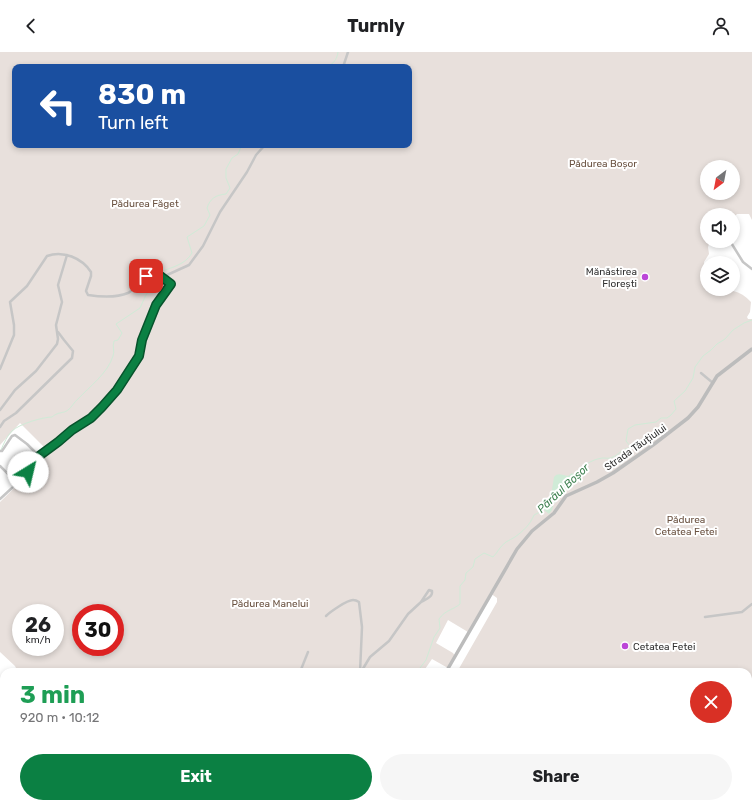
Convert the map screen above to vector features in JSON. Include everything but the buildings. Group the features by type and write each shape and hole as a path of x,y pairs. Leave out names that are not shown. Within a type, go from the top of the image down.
{"main road":[{"name":"Strada Tăuțiului","path":"448,668 517,549 538,525 554,513 566,496 597,482 636,457 688,418 698,407 717,376 752,349"}],"street":[{"path":"344,64 348,52"},
{"path":"0,369 14,335 14,322 10,305 11,300 27,286 47,256 55,254 67,255 78,260 90,271 91,276 86,291 88,295 106,297 124,294 131,291 142,278 167,275 189,265 203,246 220,212 247,172 256,155 262,148"},
{"path":"735,248 744,262 752,269"},
{"path":"0,410 15,390 36,371 58,341 56,323 62,302 58,285 67,255"},
{"path":"0,499 28,472 39,456 72,430 91,418 117,390 139,356 142,340 156,305 171,284 159,275"},
{"path":"0,427 4,421 16,413 72,358 73,350 56,328"},
{"path":"701,374 713,383"},
{"path":"1,452 12,436 15,435 39,456"},
{"path":"0,466 17,484"},
{"path":"363,668 370,657 389,641 408,614 421,602 429,598 432,591 429,590 427,592 421,602"},
{"path":"326,616 350,600 356,600 359,602 362,627 361,668"},
{"path":"705,617 742,612 752,604"},
{"path":"302,668 308,652"}],"green space":[{"path":"0,52 752,52 752,220 749,214 740,214 740,208 700,208 700,248 708,248 709,254 708,256 700,256 700,296 740,296 740,294 751,302 750,312 747,317 748,319 752,319 752,668 459,668 497,602 497,598 490,593 468,632 448,620 436,643 453,653 455,656 448,668 432,659 426,668 16,668 0,652 0,502 50,453 20,423 0,445"}],"water":[{"path":"572,473 575,476 573,484 565,490 555,503 550,502 554,477 559,474 568,476"},
{"path":"548,502 553,506 549,514 544,510 544,507"}],"waterway":[{"path":"332,64 337,57 338,52"},
{"path":"158,274 182,263 192,253 187,237 204,226 210,215 207,208 211,200 216,196 226,194 230,188 226,178 226,169 232,158 238,154 241,148"},
{"path":"1,450 4,442 15,428 31,421 52,417 66,411 98,379 111,362 114,354 114,341 118,340 122,333 116,324 140,308 156,277"},
{"name":"Pârâul Boșor","path":"573,475 583,466 591,462 603,458 612,458 629,448 630,446 626,441 628,429 635,425 656,422 661,418 667,418 671,415 676,409 674,401 685,391 693,378 695,367 703,356 725,339 733,330 752,320"},
{"name":"Pârâul Boșor","path":"420,668 426,660 434,637 440,628 439,619 460,604 460,586 465,580 466,573 473,567 475,559 484,553 493,557 507,541 515,537 528,525 534,515 545,507"}],"place":[{"name":"Mănăstirea Florești","path":"645,277"},
{"name":"Cetatea Fetei","path":"625,646"}],"route":[{"path":"28,472 39,456 72,430 91,418 110,399 139,356 142,340 158,299 171,284 159,275 155,274 146,276"}],"park label":[{"name":"Pădurea Boșor","path":"603,163"},
{"name":"Pădurea Făget","path":"145,203"},
{"name":"Pădurea Cetatea Fetei","path":"686,524"},
{"name":"Pădurea Manelui","path":"270,603"}]}
